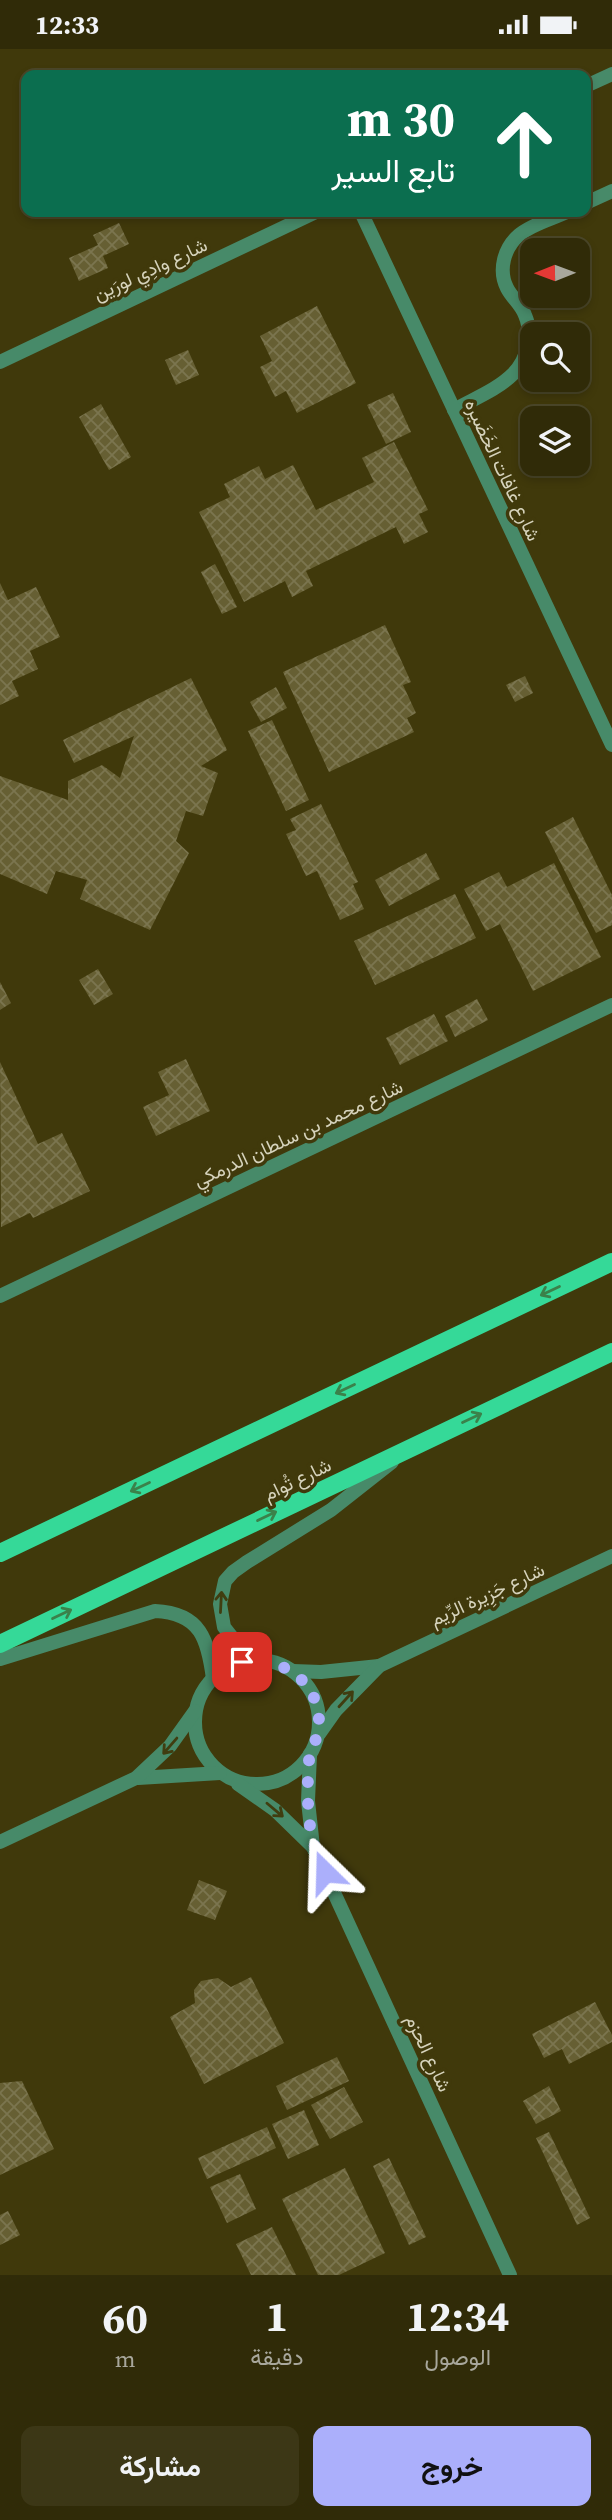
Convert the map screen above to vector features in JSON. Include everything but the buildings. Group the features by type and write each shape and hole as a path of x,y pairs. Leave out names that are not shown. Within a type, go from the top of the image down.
{"main road":[{"path":"0,1553 612,1262"},
{"name":"شارع تُوام","path":"0,1644 612,1352"}],"street":[{"path":"591,84 612,74"},
{"path":"591,201 612,191"},
{"name":"شارع وادِي لورَين","path":"0,362 305,217"},
{"name":"شارع غافات الخَضَيره","path":"363,217 612,745"},
{"path":"454,410 501,384 521,365 526,352 528,328 520,304 506,287 503,265 511,244 527,229 555,217"},
{"name":"شارع محمد بن سلطان الدرمكي","path":"0,1296 612,1005"},
{"path":"250,1660 224,1627 220,1604 225,1581 233,1571 356,1492 404,1451"},
{"name":"شارع جَزِيرة الرِّيم","path":"293,1671 321,1672 379,1666 612,1556"},
{"path":"0,1659 155,1611 171,1612 186,1618 205,1639 213,1679"},
{"path":"136,1778 226,1776 261,1785 281,1781 298,1770 310,1754 320,1723 315,1699 293,1671 268,1661 250,1660 226,1668 213,1679 203,1693 195,1720 199,1744 204,1755 226,1776"},
{"name":"شارع جَزِيرة الرِّيم","path":"318,1735 336,1710 379,1666"},
{"path":"0,1842 136,1778 170,1747 197,1709"},
{"name":"شارع الحزم","path":"310,1754 308,1801 313,1847 510,2275"},
{"name":"شارع الحزم","path":"226,1776 275,1810 313,1847"}],"route":[{"path":"242,1662 260,1660 276,1663 293,1671 302,1679 315,1699 320,1723 310,1754 308,1801 313,1847 325,1872"}]}
